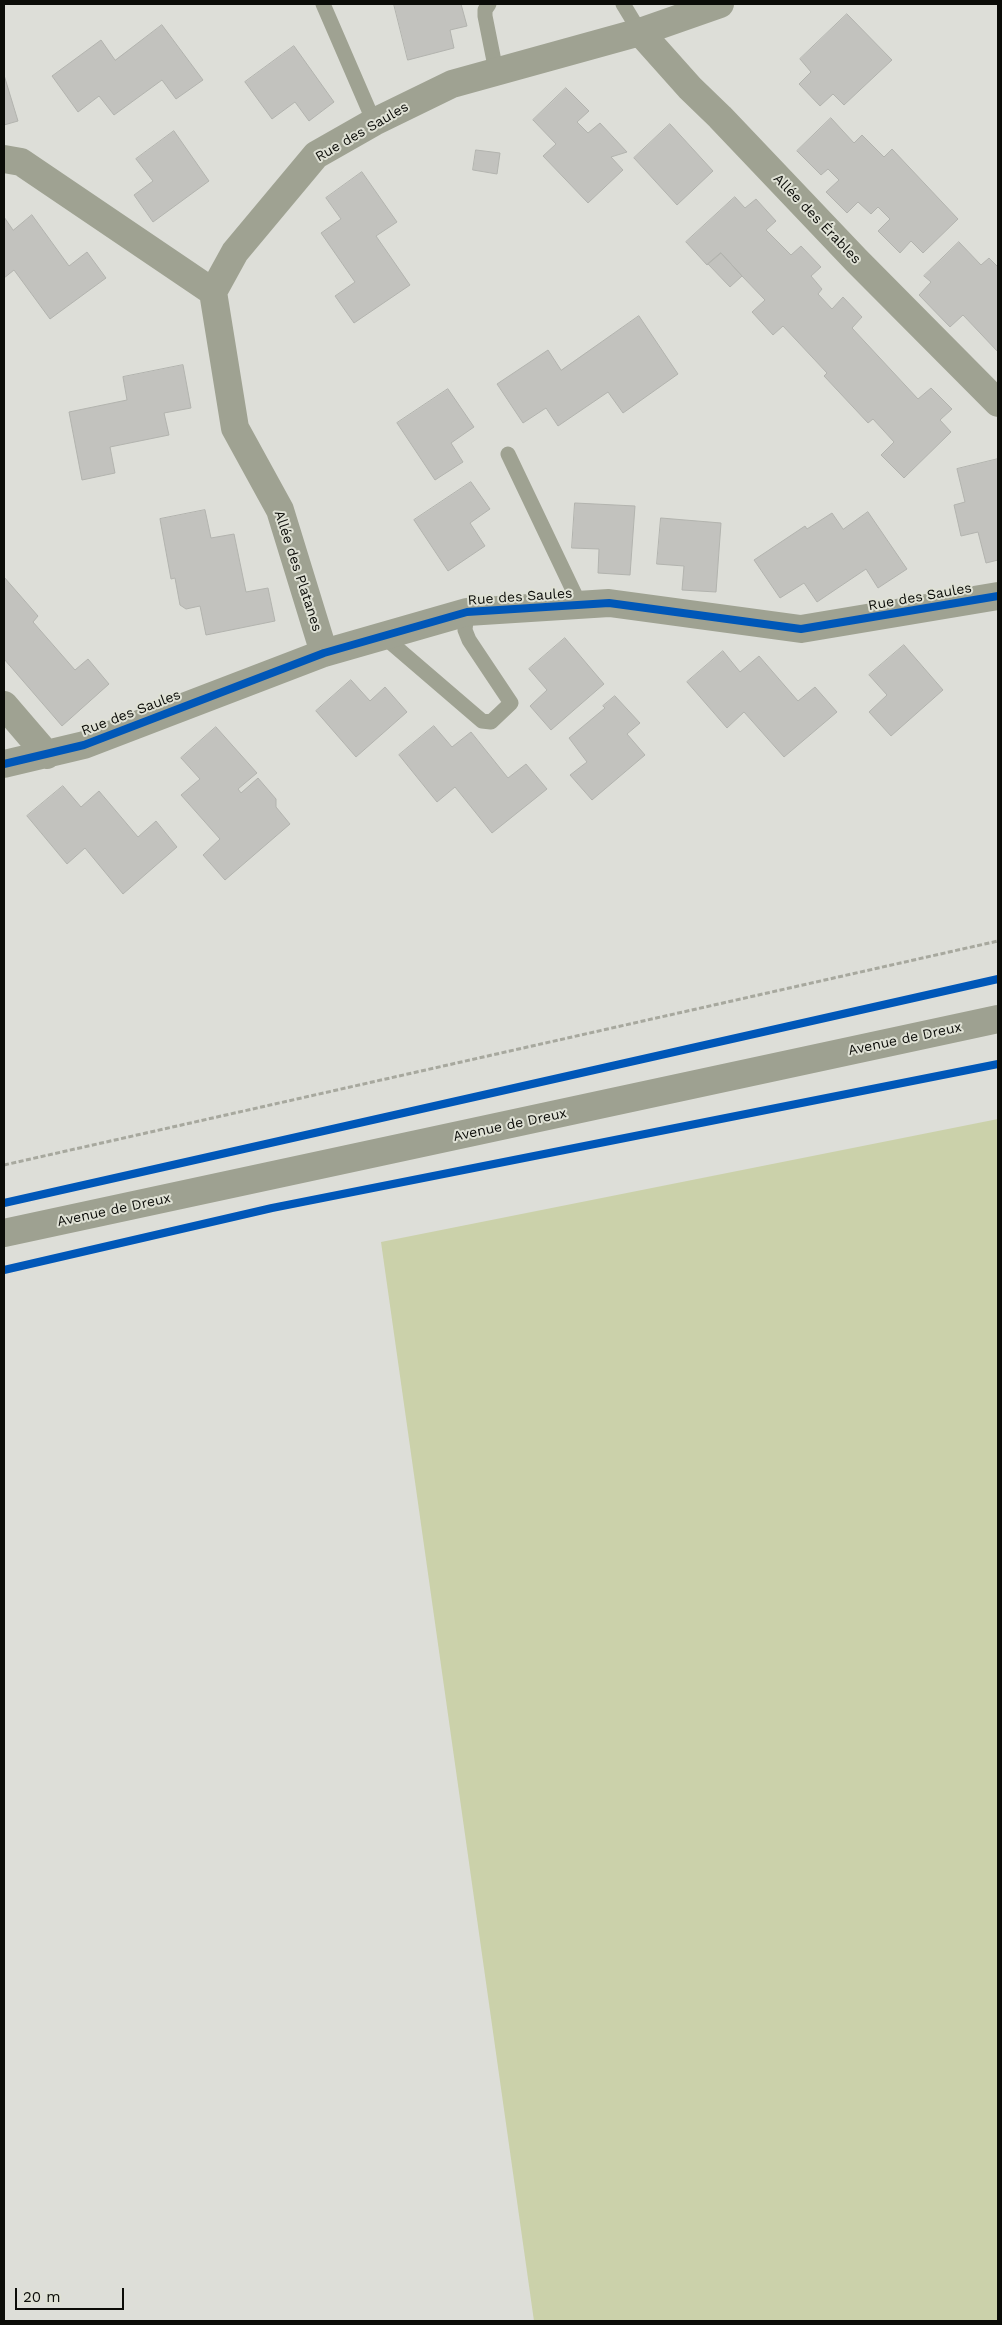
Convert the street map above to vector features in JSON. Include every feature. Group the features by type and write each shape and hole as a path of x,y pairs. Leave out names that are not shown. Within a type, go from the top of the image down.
{"main road":[{"name":"Avenue de Dreux","path":"9,1233 998,1019"}],"street":[{"name":"Rue des Saules","path":"213,292 234,252 316,155 374,122 452,84 640,32 720,4"},
{"name":"Allée des Érables","path":"640,32 690,88 856,260 998,403"},
{"path":"4,159 21,162 213,292"},
{"name":"Allée des Platanes","path":"213,292 236,428 280,510 324,653"},
{"name":"Rue des Saules","path":"4,764 84,745 324,653 467,612 609,603 801,630 998,596"},
{"path":"4,705 48,755"}],"lane":[{"path":"323,4 374,122"},
{"path":"489,4 485,10 485,16 496,71"},
{"path":"623,4 640,32"},
{"path":"508,454 580,605"},
{"path":"382,636 482,721 491,722 511,703 469,640 465,630 467,612"}],"path":[{"path":"4,1164 998,942"}],"green space":[{"path":"998,1119 998,2321 534,2321 381,1242"}],"building":[{"path":"394,4 461,4 467,26 450,30 454,48 408,60"},
{"path":"847,14 892,60 844,105 833,94 820,106 799,84 811,72 800,59"},
{"path":"162,25 203,80 176,99 162,80 114,115 99,96 78,112 52,76 101,40 115,60"},
{"path":"294,46 334,102 309,121 295,102 272,119 245,82"},
{"path":"4,75 18,121 4,125"},
{"path":"566,88 589,111 577,122 588,133 600,123 627,152 611,157 623,170 588,203 543,156 556,144 533,120"},
{"path":"831,118 854,143 862,135 884,157 892,149 958,219 923,253 911,241 900,253 878,231 890,219 878,207 871,214 858,202 847,213 826,192 839,180 828,169 821,175 797,151"},
{"path":"670,124 713,171 677,205 634,158"},
{"path":"174,131 209,181 153,222 134,195 153,181 136,159"},
{"path":"476,150 500,153 497,174 473,170"},
{"path":"362,172 397,222 376,236 410,285 354,323 335,296 355,282 321,233 341,219 326,198"},
{"path":"735,197 745,208 756,199 776,221 766,230 791,255 801,246 821,267 811,276 822,289 818,294 832,309 843,297 862,317 852,328 918,399 931,388 952,409 940,420 951,432 904,478 881,455 894,442 873,419 868,423 824,376 827,373 783,326 773,335 752,312 765,300 721,253 707,265 686,242"},
{"path":"32,215 69,266 87,252 106,278 50,319 14,270 4,278 4,217 13,230"},
{"path":"959,242 981,265 989,258 998,267 998,352 963,315 950,327 919,295 931,282 924,276"},
{"path":"721,253 742,276 730,287 708,264"},
{"path":"639,316 678,374 623,413 608,392 558,426 546,408 523,423 497,384 548,350 561,370"},
{"path":"183,365 191,408 164,413 169,435 110,447 115,473 82,480 69,412 127,400 123,377"},
{"path":"448,389 474,427 451,443 463,462 435,480 397,423"},
{"path":"998,459 998,560 986,563 978,532 961,536 954,505 965,502 957,469"},
{"path":"471,482 490,509 470,523 485,546 448,571 414,520"},
{"path":"575,503 635,506 630,575 598,573 599,549 572,548"},
{"path":"205,510 211,538 234,534 246,592 268,588 275,621 206,635 200,606 186,609 180,605 175,578 171,579 160,519"},
{"path":"868,512 907,569 878,588 866,569 817,602 804,583 780,598 754,560 805,526 807,529 832,513 843,529"},
{"path":"661,518 721,523 716,592 682,590 684,566 657,564"},
{"path":"4,577 38,616 33,622 75,670 88,659 109,684 62,726 4,659"},
{"path":"565,638 604,684 551,730 530,706 547,690 529,669"},
{"path":"904,645 943,690 891,736 869,712 887,695 869,675"},
{"path":"723,651 740,672 759,656 798,701 815,687 837,712 784,757 744,712 727,728 687,682"},
{"path":"351,680 370,701 385,687 407,712 356,757 316,711"},
{"path":"615,696 640,723 627,734 645,755 592,800 570,775 587,762 569,738 605,708 603,706"},
{"path":"434,726 452,747 471,732 508,778 526,764 547,789 492,833 455,787 437,802 399,755"},
{"path":"216,727 257,773 238,789 241,793 258,778 276,799 276,807 290,824 225,880 203,855 220,839 181,795 200,779 181,758"},
{"path":"63,786 81,807 99,791 138,837 156,821 177,847 123,894 85,848 67,864 27,816"}],"cycle path":[{"path":"4,764 84,745 324,653 467,612 609,603 801,629 998,596"},
{"path":"4,1203 998,979"},
{"path":"4,1270 272,1208 998,1064"}]}
